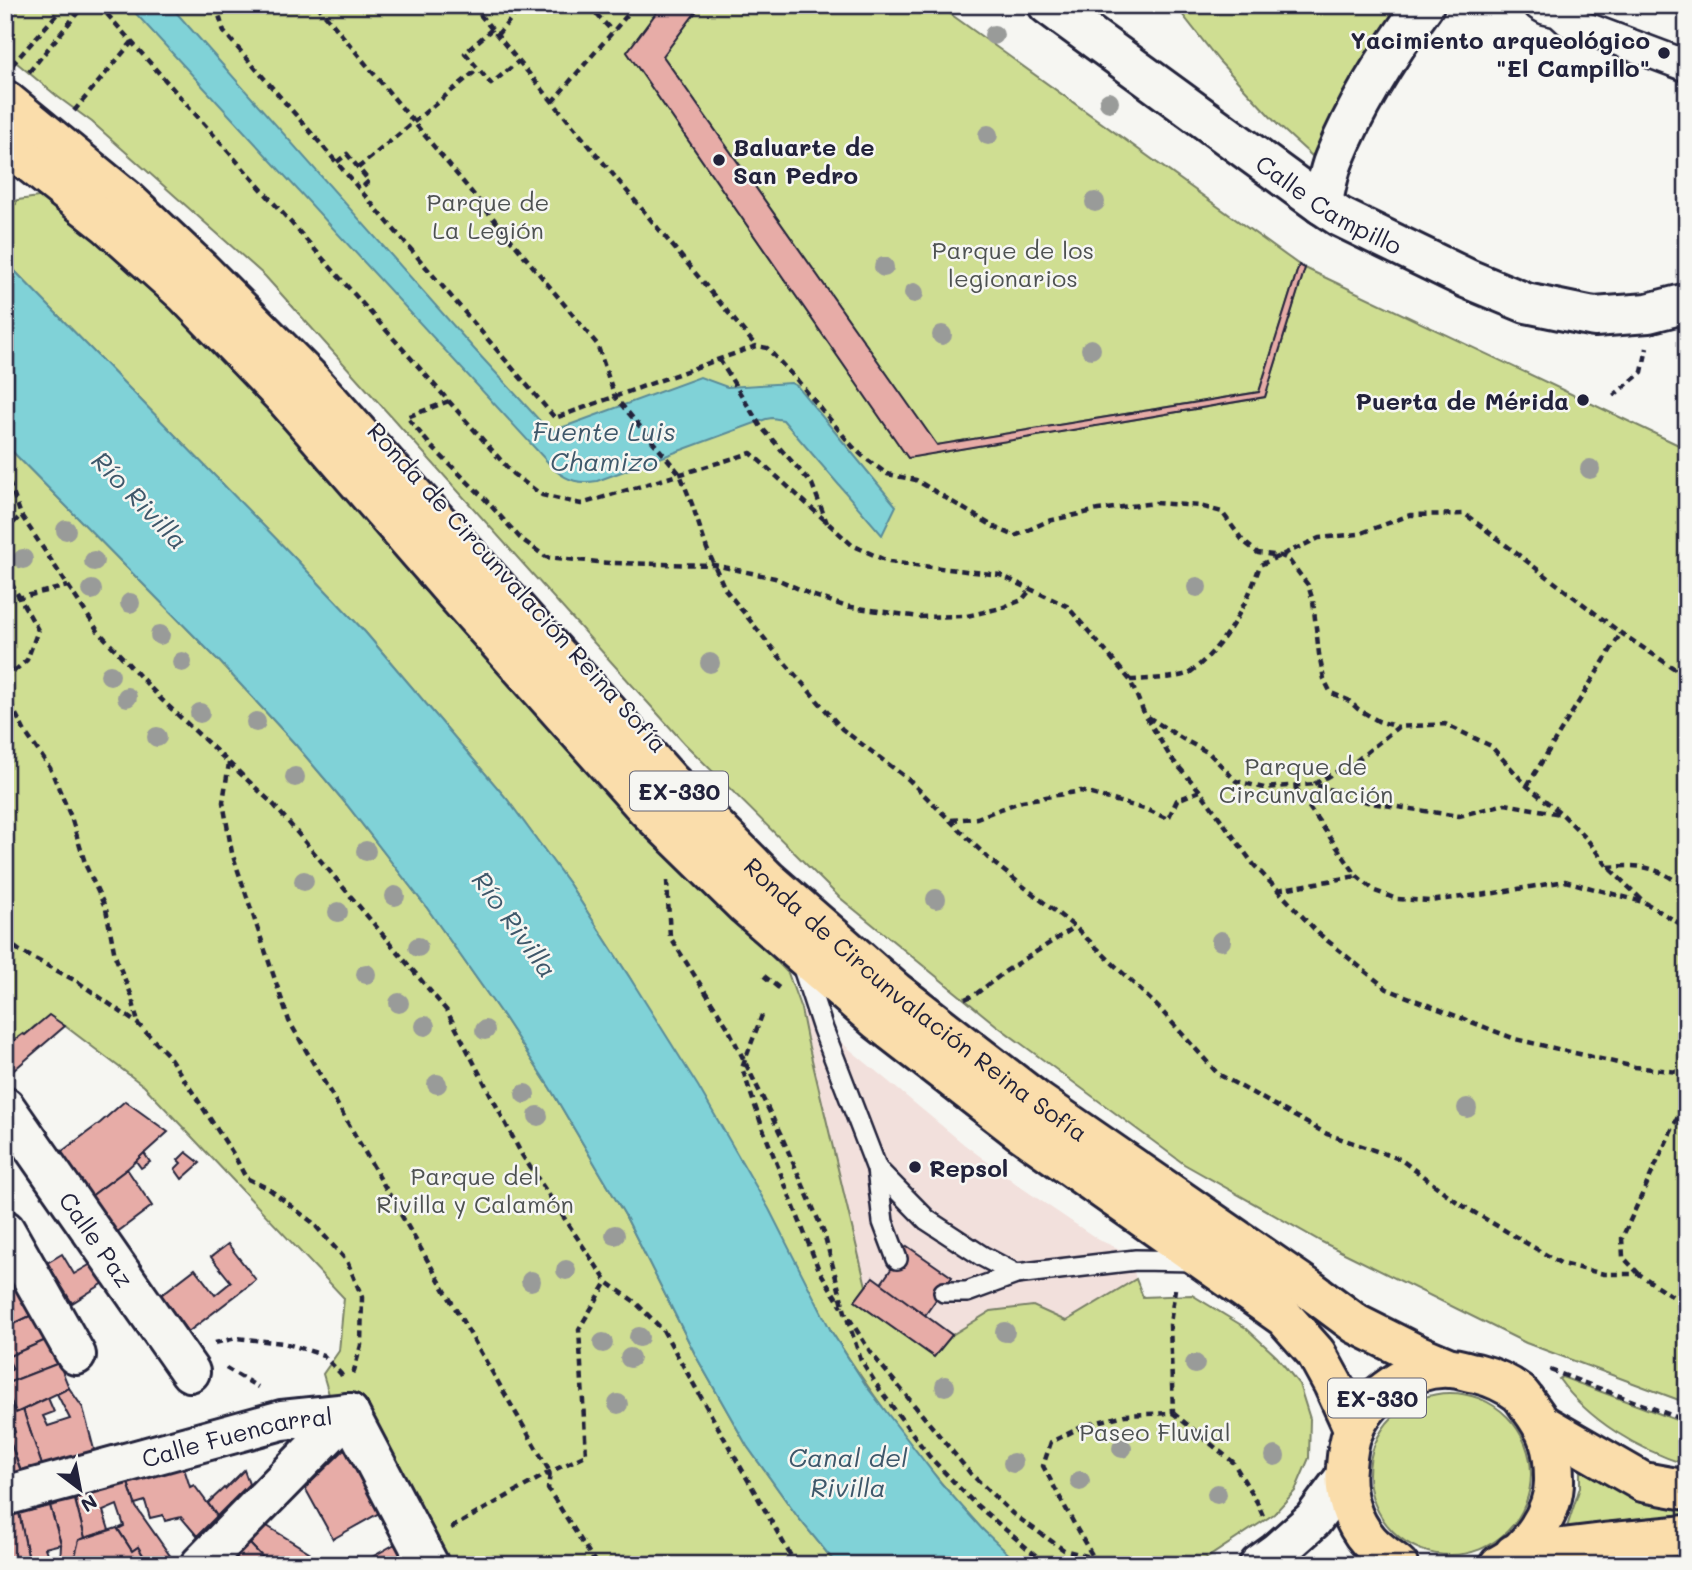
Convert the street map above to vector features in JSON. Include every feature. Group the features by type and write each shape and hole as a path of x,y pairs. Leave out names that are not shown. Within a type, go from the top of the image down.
{"main road":[{"name":"Ronda de Circunvalación Reina Sofía","path":"14,81 127,200 307,376 668,780 767,879 896,992 1038,1102 1356,1324 1451,1368 1495,1378 1520,1394 1544,1425 1554,1459 1555,1485 1545,1517 1529,1542 1507,1559"},
{"name":"Ronda de Circunvalación Reina Sofía","path":"5,143 107,223 184,294 286,399 647,809 747,906 877,1020 1009,1123 1188,1260 1284,1317 1316,1353 1353,1430"},
{"name":"Ronda de Circunvalación Reina Sofía","path":"1396,1564 1370,1542 1358,1525 1348,1501 1345,1477 1349,1443 1360,1418 1381,1394 1405,1378 1431,1370 1451,1368"},
{"name":"Ronda de Circunvalación Reina Sofía","path":"1544,1425 1643,1482 1687,1490"},
{"name":"Ronda de Circunvalación Reina Sofía","path":"1507,1559 1604,1543 1687,1535"}],"street":[{"name":"Calle Campillo","path":"1048,5 1339,217 1468,279 1526,303 1648,330 1687,303"},
{"path":"1322,205 1333,160 1371,83 1424,5"},
{"path":"1555,7 1570,22 1687,66"},
{"name":"Calle Paz","path":"5,1107 194,1362"},
{"path":"5,1230 76,1355"},
{"path":"201,1565 348,1403 424,1555"},
{"name":"Calle Fuencarral","path":"5,1496 348,1403"},
{"path":"1268,1559 1313,1520 1345,1477"}],"lane":[{"path":"797,950 823,1029 877,1169 883,1222 897,1259"},
{"path":"877,1169 927,1220 982,1256 1016,1274"},
{"path":"944,1292 967,1293 1016,1274 1136,1260 1188,1260"}],"path":[{"path":"14,81 65,5"},
{"path":"14,81 84,5"},
{"path":"99,5 513,474 542,495 581,504 751,453 852,545 889,562 1000,575 1068,606 1130,680 1145,715 1171,758 1200,791 1254,865 1318,933 1387,989 1515,1039 1635,1067 1687,1073"},
{"path":"216,5 224,32 555,418 756,346 767,348 865,458 887,474 916,480 996,528 1015,536 1048,521 1098,510 1155,503 1200,506 1222,512 1243,541 1258,553 1288,559 1308,585 1313,601 1318,654 1324,679 1331,693 1349,700 1378,721 1398,727 1445,724 1491,746 1527,786 1562,814 1586,838 1608,867 1644,902 1687,928"},
{"path":"317,5 597,344 615,397 680,474 707,549 725,589 842,729 908,779 990,860 1075,927 1160,1009 1217,1074 1327,1134 1400,1159 1460,1203 1562,1264 1604,1274 1639,1274"},
{"path":"472,5 756,346"},
{"path":"497,35 523,5"},
{"path":"588,5 613,32"},
{"path":"552,102 636,5"},
{"path":"492,29 465,53 478,69 491,84 519,61"},
{"path":"70,116 132,43"},
{"path":"358,168 478,69"},
{"path":"337,162 346,154 358,168 369,181 360,189"},
{"path":"1613,396 1642,372 1648,330"},
{"path":"719,359 761,426 812,484 827,523"},
{"path":"449,401 407,416 431,446 520,538 545,557 609,563 714,565 775,578 844,606 920,617 967,615 1001,608 1022,600 1031,589"},
{"path":"5,471 20,515 98,631 161,699 274,804 447,1011 522,1155 607,1282 635,1302 663,1330 796,1565"},
{"path":"1130,680 1190,673 1208,657 1235,621 1260,565 1319,538 1359,534 1410,515 1465,514 1621,632 1687,677"},
{"path":"5,532 20,515"},
{"path":"5,572 38,630 27,660 5,679"},
{"path":"5,601 68,586"},
{"path":"1527,786 1621,632"},
{"path":"5,693 25,732 50,768 71,817 86,866 106,909 115,956 131,994 138,1024"},
{"path":"1145,715 1209,753 1236,781 1264,788 1314,784 1356,761 1398,727"},
{"path":"229,762 223,802 232,853 289,1021 550,1472 548,1489 597,1565"},
{"path":"1314,784 1370,803 1459,816 1505,804 1562,814"},
{"path":"1295,787 1357,876 1375,891 1397,899 1429,901 1565,881 1644,902"},
{"path":"950,820 977,818 1022,801 1081,791 1168,818 1177,800 1200,791"},
{"path":"1608,867 1630,865 1654,868 1687,889"},
{"path":"1278,890 1357,876"},
{"path":"667,880 670,937 727,1026 781,1135 824,1233 861,1360 929,1456 973,1502 1047,1565"},
{"path":"933,1021 942,1010 976,994 1006,971 1075,927"},
{"path":"5,940 78,982 138,1024 168,1055 234,1155 246,1178 268,1189 312,1222 347,1261 362,1297 361,1345 348,1403"},
{"path":"762,1015 742,1068 818,1270 871,1353 971,1474 1013,1514 1064,1550 1120,1565"},
{"path":"1687,1097 1622,1238 1623,1257 1639,1274 1687,1306"},
{"path":"1173,1413 1170,1324 1175,1287 1188,1260"},
{"path":"424,1555 550,1472 586,1455 579,1329 607,1282"},
{"path":"194,1362 236,1338 284,1343 323,1355 341,1374 348,1403"},
{"path":"194,1362 261,1389"},
{"path":"1542,1367 1687,1420"},
{"path":"1098,1565 1043,1466 1051,1442 1086,1425 1125,1415 1173,1413 1233,1462 1257,1502 1268,1559"}],"shaded area":[{"name":"Repsol","path":"801,1009 965,1145 1022,1188 1099,1240 1129,1253 1136,1279 1066,1321 1033,1307 952,1335 934,1357 855,1301 865,1286"}],"green space":[{"name":"Parque de Circunvalación","path":"5,5 662,5 627,52 908,458 1265,397 1305,268 1687,449 1687,1403 1526,1343 1322,1242 1184,1164 996,1025 839,897 684,743 265,276 92,122 5,53"},
{"name":"Parque de los legionarios","path":"701,5 938,5 1299,265 1259,392 937,445 663,56"},
{"path":"1175,5 1414,5 1312,156 1278,125 1219,61"},
{"name":"Paseo Fluvial","path":"45,196 172,308 260,395 710,893 788,973 801,1009 866,1286 855,1301 934,1357 952,1335 991,1311 1033,1306 1066,1321 1136,1279 1143,1297 1192,1295 1246,1328 1277,1357 1299,1384 1310,1419 1309,1458 1295,1491 1274,1514 1201,1562 1204,1565 1020,1565 981,1528 883,1408 831,1331 630,978 570,885 507,799 365,632 5,261 5,204"},
{"name":"Parque del Rivilla y Calamón","path":"5,444 220,662 296,745 347,805 427,908 550,1088 625,1215 697,1358 747,1446 797,1516 837,1565 407,1565 345,1449 323,1374 339,1351 344,1298 144,1086 65,1026 35,1026 5,1047"},
{"path":"1562,1377 1687,1424 1687,1465 1650,1451 1616,1432 1571,1394 1559,1379"},
{"path":"1450,1393 1481,1399 1507,1417 1525,1443 1531,1474 1525,1505 1507,1531 1481,1549 1450,1555 1419,1549 1393,1531 1375,1505 1369,1474 1375,1443 1393,1417 1419,1399"},
{"path":"1580,1470 1618,1490 1687,1509 1687,1516 1641,1518 1567,1527 1580,1487"}],"water":[{"name":"Fuente Luis Chamizo","path":"128,5 179,5 174,10 550,432 700,377 727,387 791,383 797,386 896,506 882,535 783,420 766,419 597,481 575,481 560,474"},
{"name":"Canal del Rivilla","path":"5,261 365,632 507,799 570,885 698,1086 769,1209 831,1331 867,1387 941,1483 982,1529 1020,1565 837,1565 797,1516 747,1446 697,1358 625,1215 550,1088 427,908 347,805 296,745 220,662 5,444"}],"building":[{"name":"Baluarte de San Pedro","path":"662,5 701,5 663,56 937,445 1259,392 1299,265 1305,268 1265,397 908,458 627,52"},
{"path":"49,1015 65,1026 7,1076 5,1047"},
{"path":"125,1101 168,1132 127,1169 90,1197 61,1152"},
{"path":"186,1152 200,1163 182,1179 175,1169 181,1163 178,1160"},
{"path":"144,1153 150,1162 141,1168 136,1161"},
{"path":"127,1169 152,1206 116,1233 90,1197"},
{"path":"228,1244 256,1280 188,1332 161,1295 195,1269 215,1295 231,1282 211,1257"},
{"path":"907,1246 952,1277 921,1321 876,1291"},
{"path":"62,1254 74,1274 91,1264 104,1283 72,1303 47,1263"},
{"path":"7,1272 32,1315 5,1328 5,1273"},
{"path":"873,1277 952,1335 934,1357 855,1301"},
{"path":"32,1315 46,1340 7,1357 13,1369 5,1373 5,1328"},
{"path":"46,1340 59,1363 5,1384 5,1373 13,1369 7,1357"},
{"path":"59,1363 69,1388 16,1413 5,1384"},
{"path":"69,1388 83,1408 96,1457 44,1471 23,1410 48,1398 54,1412 43,1416 48,1426 70,1419 57,1394"},
{"path":"8,1395 16,1413 23,1410 44,1471 23,1477 8,1436 15,1432 5,1406 5,1396"},
{"path":"5,1428 23,1477 5,1481"},
{"path":"345,1449 379,1513 333,1539 305,1488"},
{"path":"183,1465 190,1487 194,1485 217,1516 197,1536 181,1517 165,1521 163,1515 150,1518 145,1501 135,1504 127,1480"},
{"path":"244,1470 249,1484 217,1516 208,1503"},
{"path":"127,1480 136,1507 173,1560 168,1565 149,1565 138,1547 132,1551 118,1529 124,1526 117,1505 103,1511 109,1530 85,1538 74,1495"},
{"path":"75,1500 85,1538 79,1540 73,1565 60,1565 61,1544 50,1506"},
{"path":"50,1506 61,1544 45,1548 49,1558 53,1558 54,1565 30,1565 19,1513"},
{"path":"19,1513 30,1565 6,1565 5,1516"},
{"path":"267,1526 309,1552 315,1565 270,1565 249,1543"},
{"path":"117,1528 132,1551 138,1547 149,1565 73,1565 79,1540"},
{"path":"249,1543 270,1565 228,1565"},
{"path":"395,1544 407,1565 358,1565"}],"place":[{"name":"Yacimiento arqueológico \"El Campillo\"","path":"1664,53"},
{"name":"Baluarte de San Pedro","path":"719,160"},
{"name":"Puerta de Mérida","path":"1583,400"},
{"name":"Repsol","path":"915,1167"}],"park label":[{"name":"Parque de La Legión","path":"488,215"}],"water label":[{"name":"Río Rivilla","path":"140,500"},
{"name":"Río Rivilla","path":"515,924"}]}
